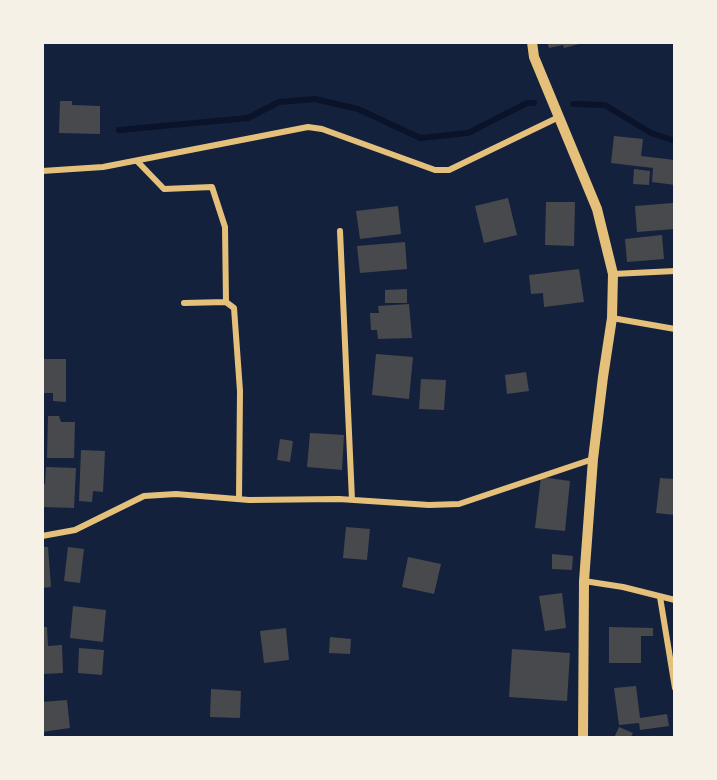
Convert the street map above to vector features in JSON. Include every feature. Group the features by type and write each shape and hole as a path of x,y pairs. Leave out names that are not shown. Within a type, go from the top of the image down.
{"street":[{"path":"532,42 534,57 597,209 613,274 612,318 593,459 584,581 583,738"},
{"path":"42,171 104,167 308,127 322,129 435,170 449,170 559,117"},
{"path":"137,161 164,189 212,187 225,227 226,302"},
{"path":"340,231 352,500"},
{"path":"613,274 675,272"},
{"path":"184,303 226,302 234,308 240,391 240,499"},
{"path":"612,318 675,329"},
{"path":"42,536 75,530 144,496 176,494 240,499 459,504 593,459"},
{"path":"584,581 623,587 675,600"},
{"path":"660,597 675,688"}],"building":[{"path":"547,42 583,43 564,48 563,45 549,48"},
{"path":"60,101 72,101 72,105 100,106 100,134 59,133"},
{"path":"614,136 643,139 641,156 675,160 675,185 652,182 653,168 611,163"},
{"path":"634,169 650,171 649,185 633,184"},
{"path":"508,198 517,235 484,243 475,206"},
{"path":"546,202 575,202 574,246 545,245"},
{"path":"673,203 674,229 637,232 635,206"},
{"path":"398,206 401,234 360,239 356,211"},
{"path":"662,235 664,259 627,262 625,239"},
{"path":"405,242 407,269 360,273 357,246"},
{"path":"579,269 584,302 544,307 543,293 531,294 529,275"},
{"path":"407,289 407,303 385,303 385,290"},
{"path":"409,304 412,338 378,339 377,330 371,330 370,313 379,313 378,306"},
{"path":"376,354 413,357 409,399 372,395"},
{"path":"42,359 66,359 66,402 53,401 53,393 42,393"},
{"path":"526,372 529,391 507,394 505,375"},
{"path":"421,379 446,380 444,410 419,409"},
{"path":"48,416 59,416 61,422 75,422 74,458 47,458"},
{"path":"310,433 344,435 342,470 307,467"},
{"path":"280,439 293,441 290,462 277,460"},
{"path":"81,450 105,451 103,492 93,491 92,502 79,501"},
{"path":"46,467 76,468 74,508 42,507 42,484 45,484"},
{"path":"541,477 570,481 565,531 535,528"},
{"path":"660,478 675,479 675,515 656,513"},
{"path":"346,527 370,529 367,560 343,558"},
{"path":"42,547 48,547 51,587 42,588"},
{"path":"68,547 84,549 80,583 64,581"},
{"path":"552,554 573,556 572,570 552,569"},
{"path":"408,557 441,564 434,594 402,587"},
{"path":"562,593 566,628 545,631 539,596"},
{"path":"73,606 106,610 103,642 70,638"},
{"path":"42,627 47,627 48,646 62,645 63,673 42,674"},
{"path":"609,627 653,628 653,636 641,636 641,663 609,663"},
{"path":"286,628 289,660 264,663 260,631"},
{"path":"330,637 351,639 350,654 329,653"},
{"path":"79,648 104,650 102,675 78,673"},
{"path":"512,649 570,653 567,701 509,697"},
{"path":"636,686 640,718 667,714 669,726 640,730 639,723 619,725 614,688"},
{"path":"211,689 241,691 240,718 210,717"},
{"path":"67,700 70,728 42,732 42,702"},
{"path":"619,727 633,733 630,738 614,738"}],"waterway":[{"path":"119,130 248,118 279,102 315,99 358,109 420,138 468,133 527,103 534,103"},
{"path":"573,104 605,105 651,133 675,141"}]}
